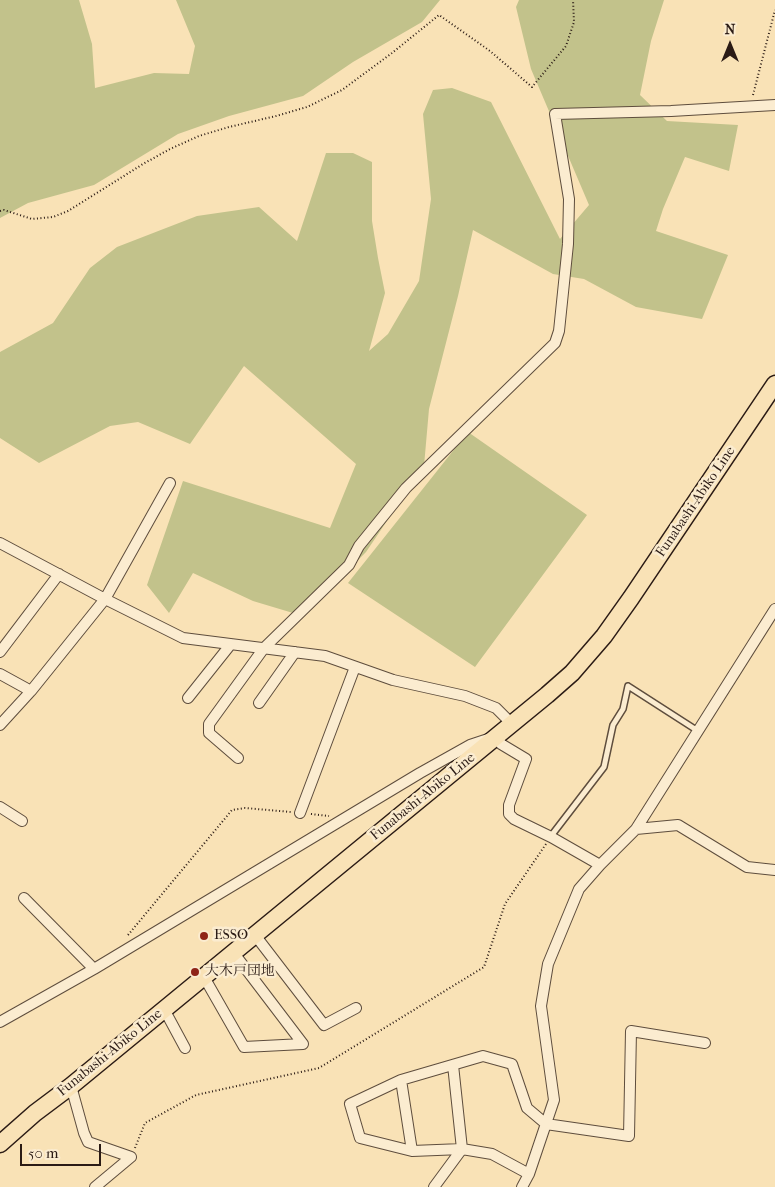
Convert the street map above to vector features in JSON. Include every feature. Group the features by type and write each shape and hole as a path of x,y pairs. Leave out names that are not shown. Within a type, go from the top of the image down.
{"main road":[{"name":"Funabashi-Abiko Line","path":"0,1144 35,1113 71,1086 572,673 604,636 663,552 775,384"}],"street":[{"path":"238,758 209,733 209,724 264,648 349,565 359,546 406,488 555,343 559,331 568,244 569,199 555,114 671,111 775,105"},
{"path":"0,725 31,691 105,599 170,483"},
{"path":"0,542 105,599 183,638 324,656 393,680 465,696 496,708 512,724"},
{"path":"0,652 59,574"},
{"path":"522,1187 529,1174 554,1100 541,1006 548,964 579,889 636,829 775,609"},
{"path":"188,698 231,644"},
{"path":"259,703 295,652"},
{"path":"300,813 355,666"},
{"path":"0,674 31,691"},
{"path":"0,1022 94,969 420,773 470,745 497,736 502,744 526,759 510,805 509,814 514,819 551,837 600,865"},
{"path":"0,807 22,821"},
{"path":"636,829 678,825 747,867 775,870"},
{"path":"24,898 94,969"},
{"path":"255,935 324,1025 356,1008"},
{"path":"204,976 244,1047 303,1044 233,952"},
{"path":"164,1009 185,1048"},
{"path":"529,1174 492,1154 462,1149 412,1151 360,1138 350,1104 401,1080 483,1056 512,1064 527,1108 546,1124 629,1136 631,1031 705,1043"},
{"path":"434,1187 462,1149 453,1065"},
{"path":"401,1080 412,1151"},
{"path":"71,1086 88,1142 131,1157 98,1186"}],"lane":[{"path":"551,837 604,767 613,725 623,709 628,686 698,731"}],"path":[{"path":"0,211 4,210 32,219 53,217 170,149 199,136 307,107 342,90 439,15 490,51 532,87 566,46 574,22 573,0"},
{"path":"750,107 775,10"},
{"path":"126,938 232,810 245,808 346,817"}],"green space":[{"path":"0,0 79,0 92,44 95,88 154,73 189,74 195,46 176,0 440,0 422,22 353,62 303,96 229,116 178,134 94,185 28,203 0,218"},
{"path":"519,0 664,0 651,41 640,95 667,121 738,125 729,171 685,157 663,209 656,231 728,255 702,319 636,307 584,279 553,274 473,230 429,409 424,466 366,552 303,616 253,601 193,573 169,613 147,585 183,481 330,528 356,464 244,366 190,444 138,422 110,426 39,463 0,438 0,352 53,323 90,268 117,247 197,216 259,207 297,241 326,153 353,153 372,162 372,221 385,293 369,351 388,334 419,281 431,199 423,114 433,90 452,88 491,102 560,239 589,205 531,69 516,7"},
{"path":"468,432 587,515 475,667 348,583"}],"place":[{"name":"ESSO","path":"204,936"},
{"name":"大木戸団地","path":"195,972"}]}
